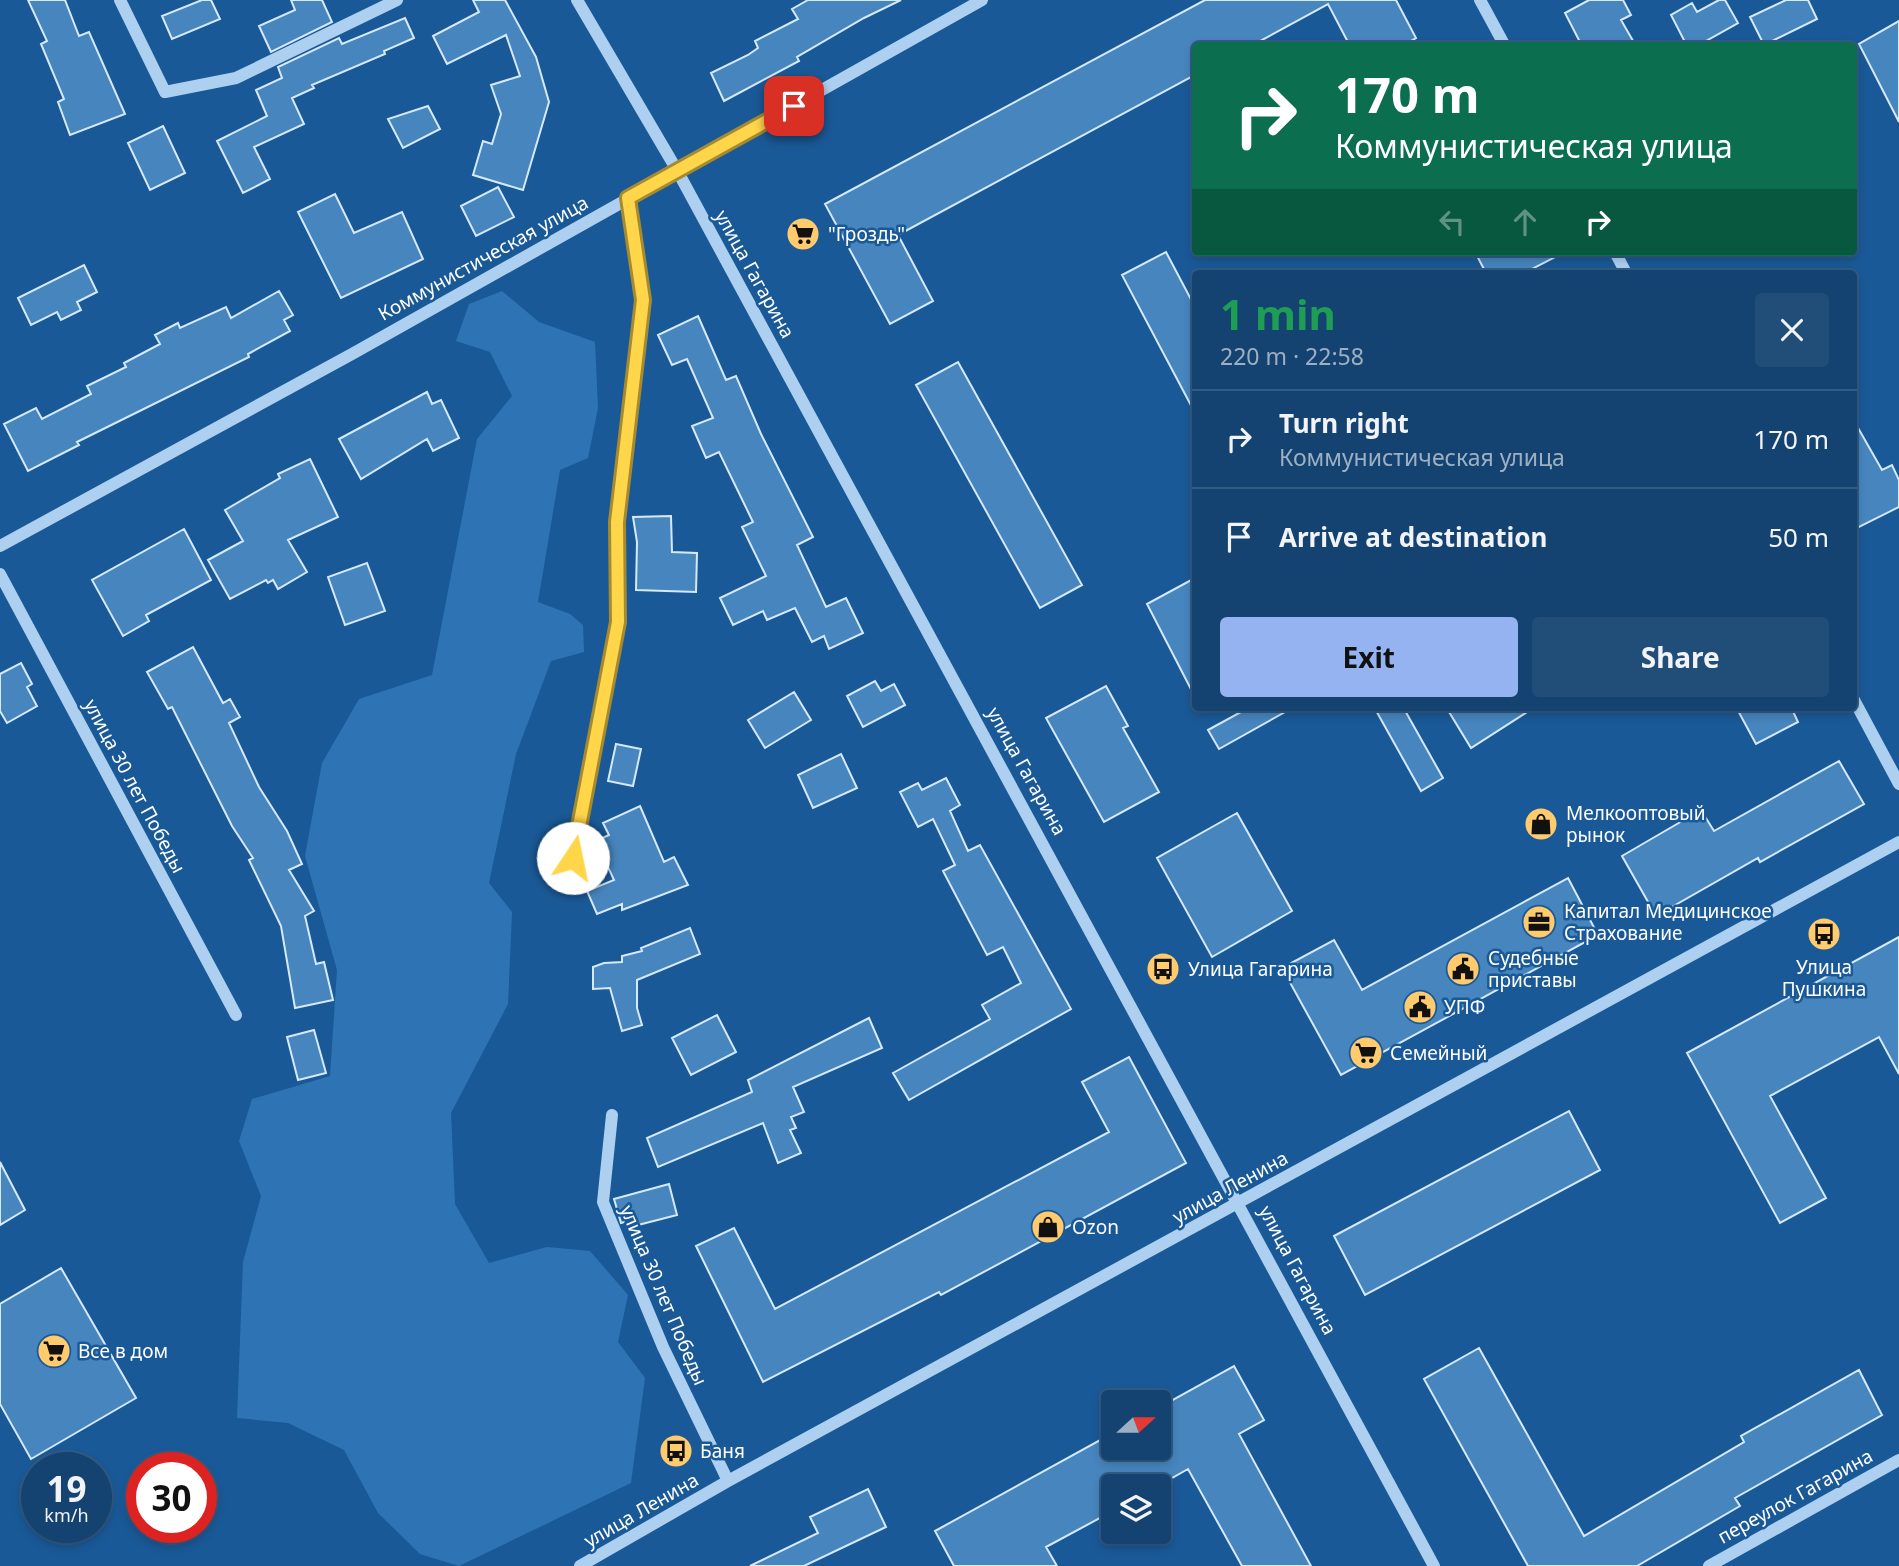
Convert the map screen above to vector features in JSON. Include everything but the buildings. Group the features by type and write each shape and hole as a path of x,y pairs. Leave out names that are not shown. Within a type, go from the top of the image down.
{"street":[{"path":"120,0 166,92 236,78 397,0"},
{"name":"улица Гагарина","path":"576,0 678,172 1434,1566"},
{"name":"Коммунистическая улица","path":"0,546 352,354 982,0"},
{"path":"1480,0 1503,42"},
{"path":"570,879 618,622 617,522 643,300 628,198"},
{"name":"улица 30 лет Победы","path":"0,574 236,1015"},
{"path":"1857,705 1899,784"},
{"name":"улица Ленина","path":"580,1566 728,1481 1899,842"},
{"name":"улица 30 лет Победы","path":"612,1115 603,1202 663,1347 728,1481"},
{"name":"переулок Гагарина","path":"1709,1566 1899,1460"}],"shaded area":[{"path":"502,291 539,322 595,342 598,408 588,458 560,470 538,602 570,614 583,625 584,652 551,661 516,754 489,883 512,912 508,1004 451,1113 455,1204 489,1263 547,1247 590,1251 628,1295 618,1342 645,1378 631,1483 459,1566 420,1554 378,1513 344,1450 288,1423 237,1418 243,1262 261,1196 239,1141 252,1099 330,1076 337,970 305,856 322,763 359,699 432,675 477,439 512,396 490,352 456,341 469,304"}],"place":[{"name":"\"Гроздь\"","path":"803,234"},
{"name":"Мелкооптовый рынок","path":"1541,824"},
{"name":"Капитал Медицинское Страхование","path":"1539,922"},
{"name":"Улица Пушкина","path":"1824,934"},
{"name":"Улица Гагарина","path":"1163,969"},
{"name":"Судебные приставы","path":"1463,969"},
{"name":"УПФ","path":"1420,1007"},
{"name":"Семейный","path":"1366,1053"},
{"name":"Ozon","path":"1048,1227"},
{"name":"Все в дом","path":"54,1351"},
{"name":"Баня","path":"676,1451"}],"route":[{"path":"573,858 618,622 617,522 643,300 628,198 794,106"}]}
